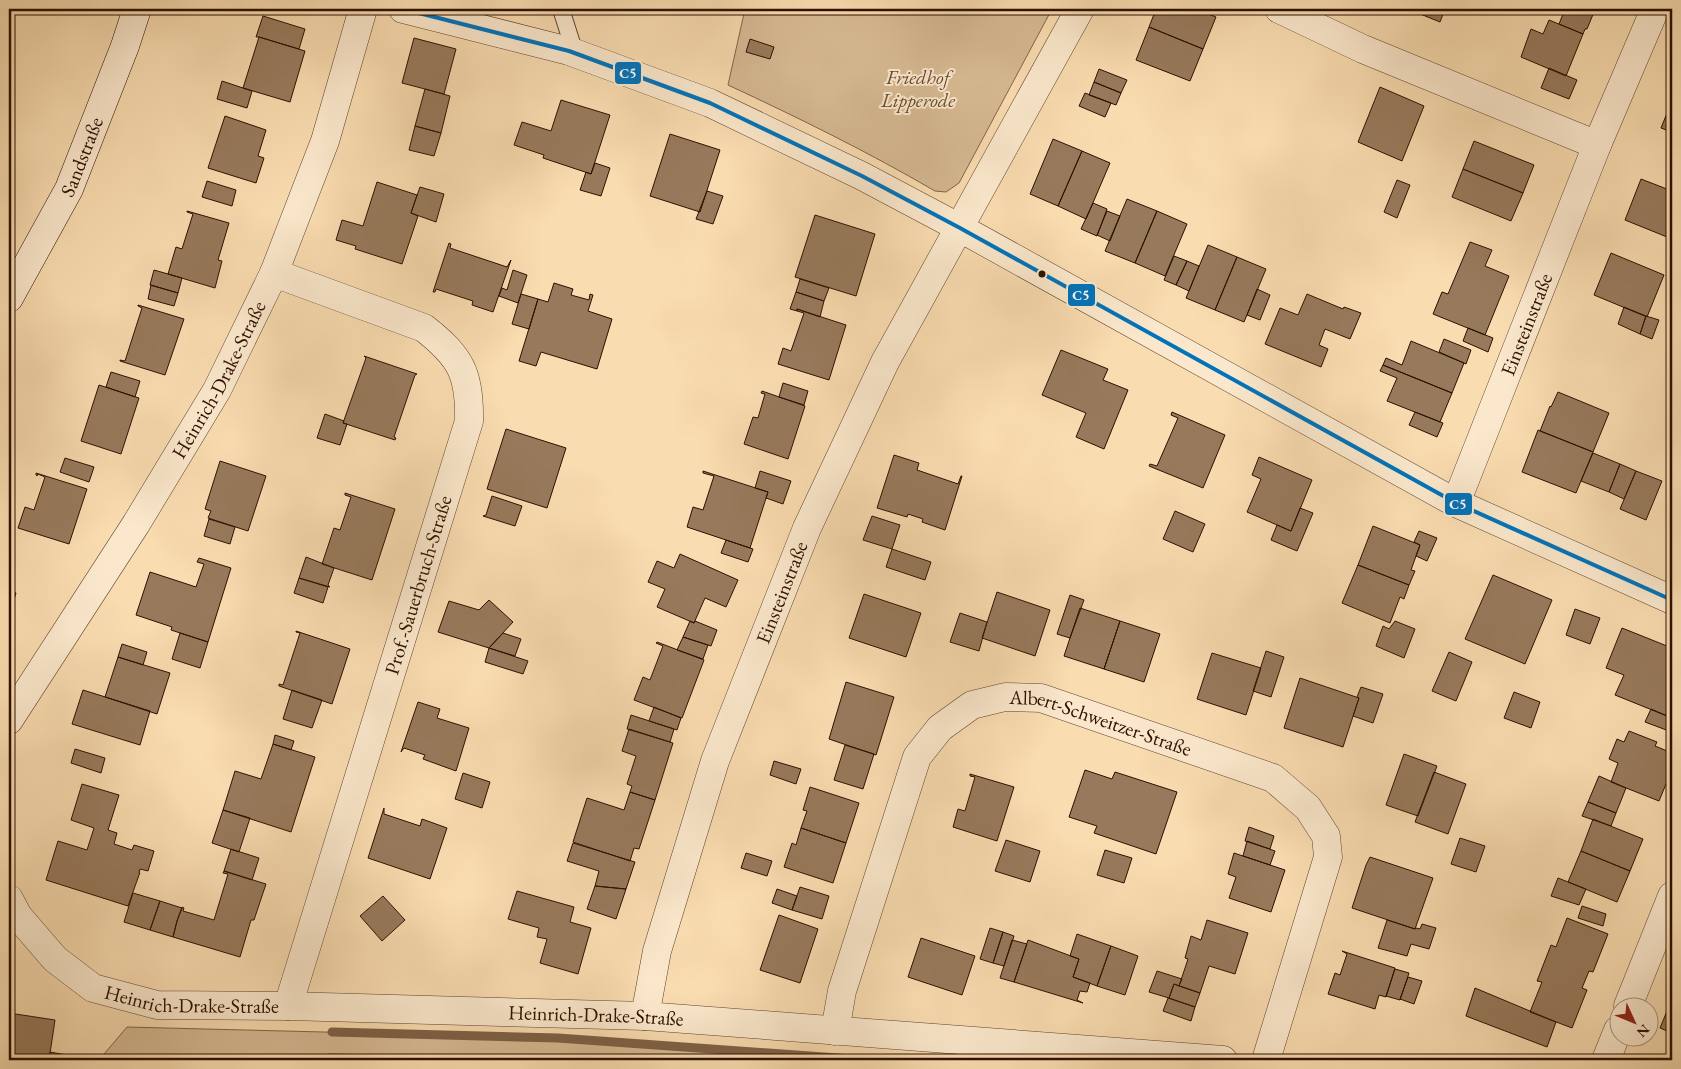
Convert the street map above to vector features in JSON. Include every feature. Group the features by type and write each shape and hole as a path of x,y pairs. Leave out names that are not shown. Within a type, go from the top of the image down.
{"street":[{"name":"Sandstraße","path":"9,298 69,189 125,46 137,9"},
{"name":"Heinrich-Drake-Straße","path":"9,720 136,524 217,390 274,273 325,141 364,9"},
{"path":"403,9 574,53 710,103 862,176 960,228 1456,503 1672,600"},
{"name":"Einsteinstraße","path":"645,1016 657,951 715,761 804,537 884,362 1080,9"},
{"path":"1280,9 1363,49 1597,145"},
{"name":"Einsteinstraße","path":"1456,503 1597,145 1655,9"},
{"name":"Prof.-Sauerbruch-Straße","path":"274,273 424,328 444,344 460,363 469,395 469,421 288,1006"},
{"name":"Albert-Schweitzer-Straße","path":"835,1030 842,991 917,756 940,728 972,705 1005,696 1041,698 1273,778 1308,808 1326,836 1328,857 1266,1060"},
{"path":"1632,996 1672,896"},
{"name":"Heinrich-Drake-Straße","path":"9,899 18,916 55,959 93,988 157,1005 288,1006 645,1016 1223,1060"},
{"path":"1606,1060 1612,1046"}],"lane":[{"path":"561,9 574,53"}],"green space":[{"name":"Friedhof Lipperode","path":"745,9 1052,9 959,183 946,192 935,191 833,136 728,85"},
{"path":"127,1027 558,1038 865,1060 602,1060 328,1054 326,1060 99,1060"}],"building":[{"path":"1156,9 1196,9 1216,17 1203,49 1149,27"},
{"path":"1408,9 1445,9 1440,22"},
{"path":"1565,9 1587,9 1594,12 1583,34 1559,24"},
{"path":"263,16 305,29 299,49 256,37"},
{"path":"1549,20 1583,34 1566,76 1521,57 1531,29 1543,34"},
{"path":"1149,27 1203,49 1190,81 1136,60"},
{"path":"259,37 305,51 290,102 243,88"},
{"path":"414,38 456,49 444,94 402,83"},
{"path":"750,39 774,47 770,59 746,52"},
{"path":"1549,68 1577,80 1569,99 1541,88"},
{"path":"1099,69 1127,80 1121,93 1094,82"},
{"path":"222,81 252,91 247,108 217,99"},
{"path":"1094,82 1121,93 1116,105 1089,95"},
{"path":"1380,87 1424,106 1402,161 1358,142"},
{"path":"425,89 450,96 441,133 415,126"},
{"path":"1085,93 1111,103 1105,117 1079,106"},
{"path":"561,100 610,115 591,174 543,158 544,155 514,145 522,122 551,131"},
{"path":"1672,101 1672,132 1661,128"},
{"path":"225,116 266,130 258,156 264,158 256,183 208,168"},
{"path":"415,126 441,133 434,156 409,150"},
{"path":"670,134 720,150 700,212 650,196"},
{"path":"1053,139 1082,151 1058,206 1030,194"},
{"path":"1474,141 1534,165 1523,193 1463,169"},
{"path":"1082,151 1110,163 1086,219 1058,206"},
{"path":"595,163 610,168 601,196 580,190 586,172 591,174"},
{"path":"1463,169 1523,193 1511,221 1452,197"},
{"path":"1641,179 1672,191 1672,239 1625,220"},
{"path":"1397,180 1410,185 1397,218 1384,212"},
{"path":"207,181 236,190 232,206 202,197"},
{"path":"377,182 417,195 411,213 418,216 402,264 355,249 356,246 336,240 342,220 363,226"},
{"path":"420,187 444,194 436,222 411,213"},
{"path":"707,191 723,196 713,224 696,219"},
{"path":"1127,199 1157,211 1135,263 1105,251"},
{"path":"1093,203 1107,209 1097,236 1081,229"},
{"path":"187,211 229,223 218,260 222,261 215,288 168,274 176,247 182,249 193,214"},
{"path":"1107,211 1120,216 1110,241 1097,235"},
{"path":"1157,211 1187,224 1165,276 1135,263"},
{"path":"815,215 875,234 856,296 795,277"},
{"path":"1470,242 1492,250 1485,266 1509,276 1485,335 1433,314 1442,292 1448,294"},
{"path":"449,243 451,244 450,248 507,267 511,260 493,312 472,305 473,301 436,289 433,292"},
{"path":"1208,245 1237,257 1215,310 1186,298"},
{"path":"1611,253 1664,275 1647,317 1594,295"},
{"path":"1174,256 1187,261 1176,285 1164,280"},
{"path":"1237,257 1266,269 1244,322 1215,310"},
{"path":"1187,261 1199,266 1189,291 1176,285"},
{"path":"154,270 182,278 178,293 150,285"},
{"path":"513,270 527,275 518,303 499,296 502,288 507,290"},
{"path":"800,279 829,288 824,301 796,292"},
{"path":"554,283 573,289 571,295 589,300 590,294 593,295 588,311 612,319 597,369 541,352 536,366 519,361 538,299 548,302"},
{"path":"151,285 178,293 174,306 148,299"},
{"path":"1257,289 1270,295 1260,320 1247,315"},
{"path":"796,292 824,301 820,317 797,309 797,311 790,309"},
{"path":"521,294 538,299 529,329 512,324"},
{"path":"1307,294 1343,309 1344,307 1361,313 1350,339 1325,329 1319,345 1328,349 1321,367 1265,344 1280,308 1298,315"},
{"path":"138,305 184,319 165,375 120,361 125,361 142,308"},
{"path":"1624,307 1646,316 1640,334 1618,324"},
{"path":"797,309 846,325 829,380 778,364 783,348 791,351 804,313 797,311"},
{"path":"1646,316 1659,320 1652,339 1640,334"},
{"path":"1468,328 1493,338 1488,352 1463,341"},
{"path":"1444,339 1471,350 1466,364 1439,352"},
{"path":"1411,341 1464,363 1452,393 1383,365 1386,358 1402,365"},
{"path":"1061,350 1108,369 1103,380 1128,390 1104,449 1076,437 1086,413 1042,395"},
{"path":"364,356 417,374 415,375 394,437 396,438 395,440 343,423 366,358"},
{"path":"1383,365 1452,393 1440,422 1387,401 1397,378 1380,371"},
{"path":"111,372 140,381 135,397 106,387"},
{"path":"783,383 808,391 804,405 779,397"},
{"path":"99,385 139,398 121,454 81,441"},
{"path":"762,391 805,406 788,459 744,444 753,417 758,418 765,394 761,393"},
{"path":"1558,392 1609,413 1593,452 1540,431"},
{"path":"1172,412 1225,435 1203,488 1149,466 1150,464 1157,466 1178,418 1171,415"},
{"path":"1415,412 1443,423 1437,437 1409,425"},
{"path":"325,414 347,424 340,445 317,438"},
{"path":"506,429 566,448 547,508 487,489"},
{"path":"1538,430 1593,452 1576,493 1522,472"},
{"path":"1593,453 1620,464 1609,492 1581,481"},
{"path":"894,455 919,463 917,470 958,484 962,476 945,530 922,522 923,519 908,514 907,517 877,508"},
{"path":"1259,457 1312,480 1291,531 1247,512 1261,479 1252,475"},
{"path":"65,458 94,467 89,482 60,472"},
{"path":"220,461 266,476 248,531 208,518 211,511 205,509"},
{"path":"1620,464 1636,471 1624,499 1609,492"},
{"path":"703,471 768,492 750,548 687,527 693,507 703,510 714,476 703,473"},
{"path":"760,471 791,481 783,504 766,498 768,492 755,488"},
{"path":"1636,471 1662,481 1646,520 1620,509"},
{"path":"36,473 87,489 69,544 18,528 25,507 34,510 45,477 38,474 37,476"},
{"path":"345,493 395,509 372,580 322,564 334,528 340,530 351,497 345,495"},
{"path":"492,496 522,506 515,526 483,516 486,515"},
{"path":"1300,508 1313,513 1297,551 1271,540 1277,525 1291,531"},
{"path":"1175,511 1205,524 1193,552 1163,539"},
{"path":"872,516 900,525 892,549 863,540"},
{"path":"209,519 235,527 230,544 204,536"},
{"path":"1373,526 1420,545 1411,570 1415,571 1409,585 1358,565"},
{"path":"1419,531 1437,538 1427,561 1416,556 1420,545 1414,542"},
{"path":"726,540 753,549 748,562 721,553"},
{"path":"892,549 931,562 925,580 886,567"},
{"path":"680,554 738,580 726,607 705,598 694,623 657,607 665,589 648,582 657,561 674,568"},
{"path":"306,557 334,568 328,585 330,587 299,578"},
{"path":"199,558 231,568 208,642 171,630 172,627 136,615 150,572 196,587 204,564 197,562"},
{"path":"1358,565 1409,585 1404,599 1400,597 1390,623 1342,603"},
{"path":"1493,575 1552,600 1525,664 1465,639"},
{"path":"299,578 328,587 323,603 294,593"},
{"path":"9,591 16,593 9,616"},
{"path":"997,592 1050,610 1035,656 982,638"},
{"path":"864,594 921,613 906,657 849,638"},
{"path":"1070,595 1084,600 1070,638 1057,634"},
{"path":"489,600 513,622 489,648 438,632 449,601 479,610"},
{"path":"1080,608 1120,621 1104,669 1064,656"},
{"path":"1575,609 1600,618 1590,644 1566,635"},
{"path":"960,613 987,622 979,651 950,642"},
{"path":"690,621 694,623 695,621 717,630 711,646 683,637"},
{"path":"1120,621 1160,634 1144,682 1104,669"},
{"path":"1395,621 1415,629 1404,658 1376,646 1383,626 1389,629"},
{"path":"1622,628 1672,648 1672,718 1615,695 1624,675 1606,668"},
{"path":"296,631 350,649 332,704 279,686 279,684 283,685 300,633"},
{"path":"180,633 208,642 200,668 172,659"},
{"path":"503,633 521,639 515,656 489,648"},
{"path":"683,637 708,645 703,659 677,650"},
{"path":"657,642 704,660 682,718 634,700 643,677 650,680 663,646"},
{"path":"122,644 147,652 143,665 118,657"},
{"path":"489,648 528,661 523,674 485,662"},
{"path":"1266,651 1284,657 1271,697 1253,691"},
{"path":"1449,652 1472,662 1456,701 1432,691"},
{"path":"1212,653 1261,668 1246,715 1197,699"},
{"path":"118,657 170,673 157,714 105,697"},
{"path":"1300,678 1359,698 1343,747 1284,728"},
{"path":"846,682 894,697 876,755 829,739"},
{"path":"1361,687 1383,694 1373,723 1353,716"},
{"path":"83,690 150,711 140,745 72,724"},
{"path":"292,690 322,700 312,728 283,719"},
{"path":"1514,692 1540,702 1531,728 1504,718"},
{"path":"418,702 440,709 437,718 469,728 456,771 423,759 425,755 404,748 401,752"},
{"path":"654,707 681,718 677,730 649,721"},
{"path":"1651,709 1672,718 1669,731 1645,722"},
{"path":"631,715 674,729 670,742 627,729"},
{"path":"629,729 673,743 655,800 630,792 632,786 627,784 636,756 622,751"},
{"path":"1629,731 1657,742 1655,746 1672,753 1667,770 1671,772 1659,801 1611,782 1618,763 1609,759 1617,739 1624,742"},
{"path":"275,735 294,741 291,750 273,744"},
{"path":"273,744 315,757 291,832 223,810 235,771 261,779"},
{"path":"845,745 874,754 863,789 834,780"},
{"path":"75,749 105,758 101,773 71,763"},
{"path":"1404,754 1437,766 1418,816 1386,805"},
{"path":"774,761 801,769 796,784 770,775"},
{"path":"1085,770 1112,779 1115,772 1177,792 1156,854 1094,833 1097,826 1069,817"},
{"path":"1434,772 1466,784 1448,834 1415,822"},
{"path":"463,773 490,782 482,808 455,799"},
{"path":"970,774 1014,787 997,841 953,827 958,809 965,811 975,777 970,776"},
{"path":"1599,776 1626,788 1616,813 1588,802"},
{"path":"82,784 119,795 108,830 117,833 114,844 132,850 134,845 154,851 148,871 140,869 128,906 46,880 58,841 87,850 94,828 71,820"},
{"path":"810,787 859,803 846,843 801,828 807,811 803,810"},
{"path":"630,792 655,800 639,849 634,848 630,861 573,842 587,798 624,810"},
{"path":"1588,802 1616,813 1611,826 1582,816"},
{"path":"384,808 384,814 420,826 422,819 447,828 430,879 368,858"},
{"path":"223,810 250,818 239,852 212,843"},
{"path":"1593,819 1643,839 1630,871 1581,851"},
{"path":"1249,827 1274,836 1270,849 1245,841"},
{"path":"801,828 846,843 833,883 784,867 792,843 796,845"},
{"path":"1460,838 1485,846 1476,872 1451,864"},
{"path":"1006,840 1040,851 1030,882 995,871"},
{"path":"1247,841 1275,851 1270,865 1243,856"},
{"path":"573,843 635,862 626,889 595,886 599,871 567,861"},
{"path":"231,849 259,858 252,880 224,871"},
{"path":"1105,850 1132,858 1124,883 1097,875"},
{"path":"1581,851 1630,871 1617,902 1568,882"},
{"path":"746,853 772,861 767,876 741,868"},
{"path":"1234,853 1285,870 1271,912 1229,898 1236,877 1228,874"},
{"path":"1370,857 1433,878 1415,929 1352,908"},
{"path":"224,871 266,884 254,920 251,920 240,957 173,937 182,907 184,908 183,911 214,920 228,874 223,873"},
{"path":"1558,878 1586,889 1579,905 1551,896"},
{"path":"595,886 626,889 616,919 587,909"},
{"path":"800,887 829,896 822,919 792,910"},
{"path":"777,889 797,896 792,910 772,903"},
{"path":"517,891 574,907 570,922 591,928 578,974 540,963 547,939 537,937 539,928 508,919"},
{"path":"133,893 160,901 150,930 124,922"},
{"path":"383,896 405,920 382,941 360,916"},
{"path":"160,901 182,908 173,937 150,930"},
{"path":"1582,906 1606,914 1603,926 1578,918"},
{"path":"779,915 818,929 800,983 760,970"},
{"path":"1567,918 1608,934 1593,972 1589,971 1582,988 1587,990 1572,1028 1530,1012 1542,982 1537,981 1551,945 1556,947"},
{"path":"1207,920 1248,933 1235,974 1209,966 1200,993 1179,986 1188,959 1185,958 1191,936 1201,940"},
{"path":"1387,920 1415,929 1420,929 1422,924 1436,928 1429,949 1411,944 1407,956 1378,948"},
{"path":"990,928 1003,932 993,963 980,959"},
{"path":"1003,932 1014,936 1004,966 993,963"},
{"path":"1077,934 1111,946 1097,986 1073,977 1079,959 1070,956"},
{"path":"921,938 975,956 962,995 908,977"},
{"path":"1012,940 1027,944 1014,982 1000,978"},
{"path":"1028,940 1079,959 1073,977 1090,983 1087,992 1080,991 1077,1000 1083,1003 1014,982"},
{"path":"1111,946 1138,956 1125,995 1097,986"},
{"path":"1342,951 1395,968 1386,997 1379,995 1375,1009 1328,994 1335,973 1340,975 1347,954"},
{"path":"1395,969 1409,973 1400,1000 1386,996"},
{"path":"1157,971 1182,979 1179,986 1174,984 1169,998 1149,992"},
{"path":"1408,977 1422,981 1414,1004 1400,999"},
{"path":"1174,984 1200,993 1195,1007 1169,998"},
{"path":"1475,988 1556,1022 1547,1047 1466,1016"},
{"path":"1168,998 1195,1007 1191,1021 1163,1011"},
{"path":"1672,999 1672,1033 1660,1028"},
{"path":"9,1013 55,1020 49,1060 9,1060"},
{"path":"50,1052 78,1057 78,1060 49,1060"}],"waterway":[{"path":"332,1032 558,1038 865,1060"}],"transit line":[{"name":"C5","path":"403,9 569,51 710,103 862,176 960,228 1456,503 1672,600"}]}
